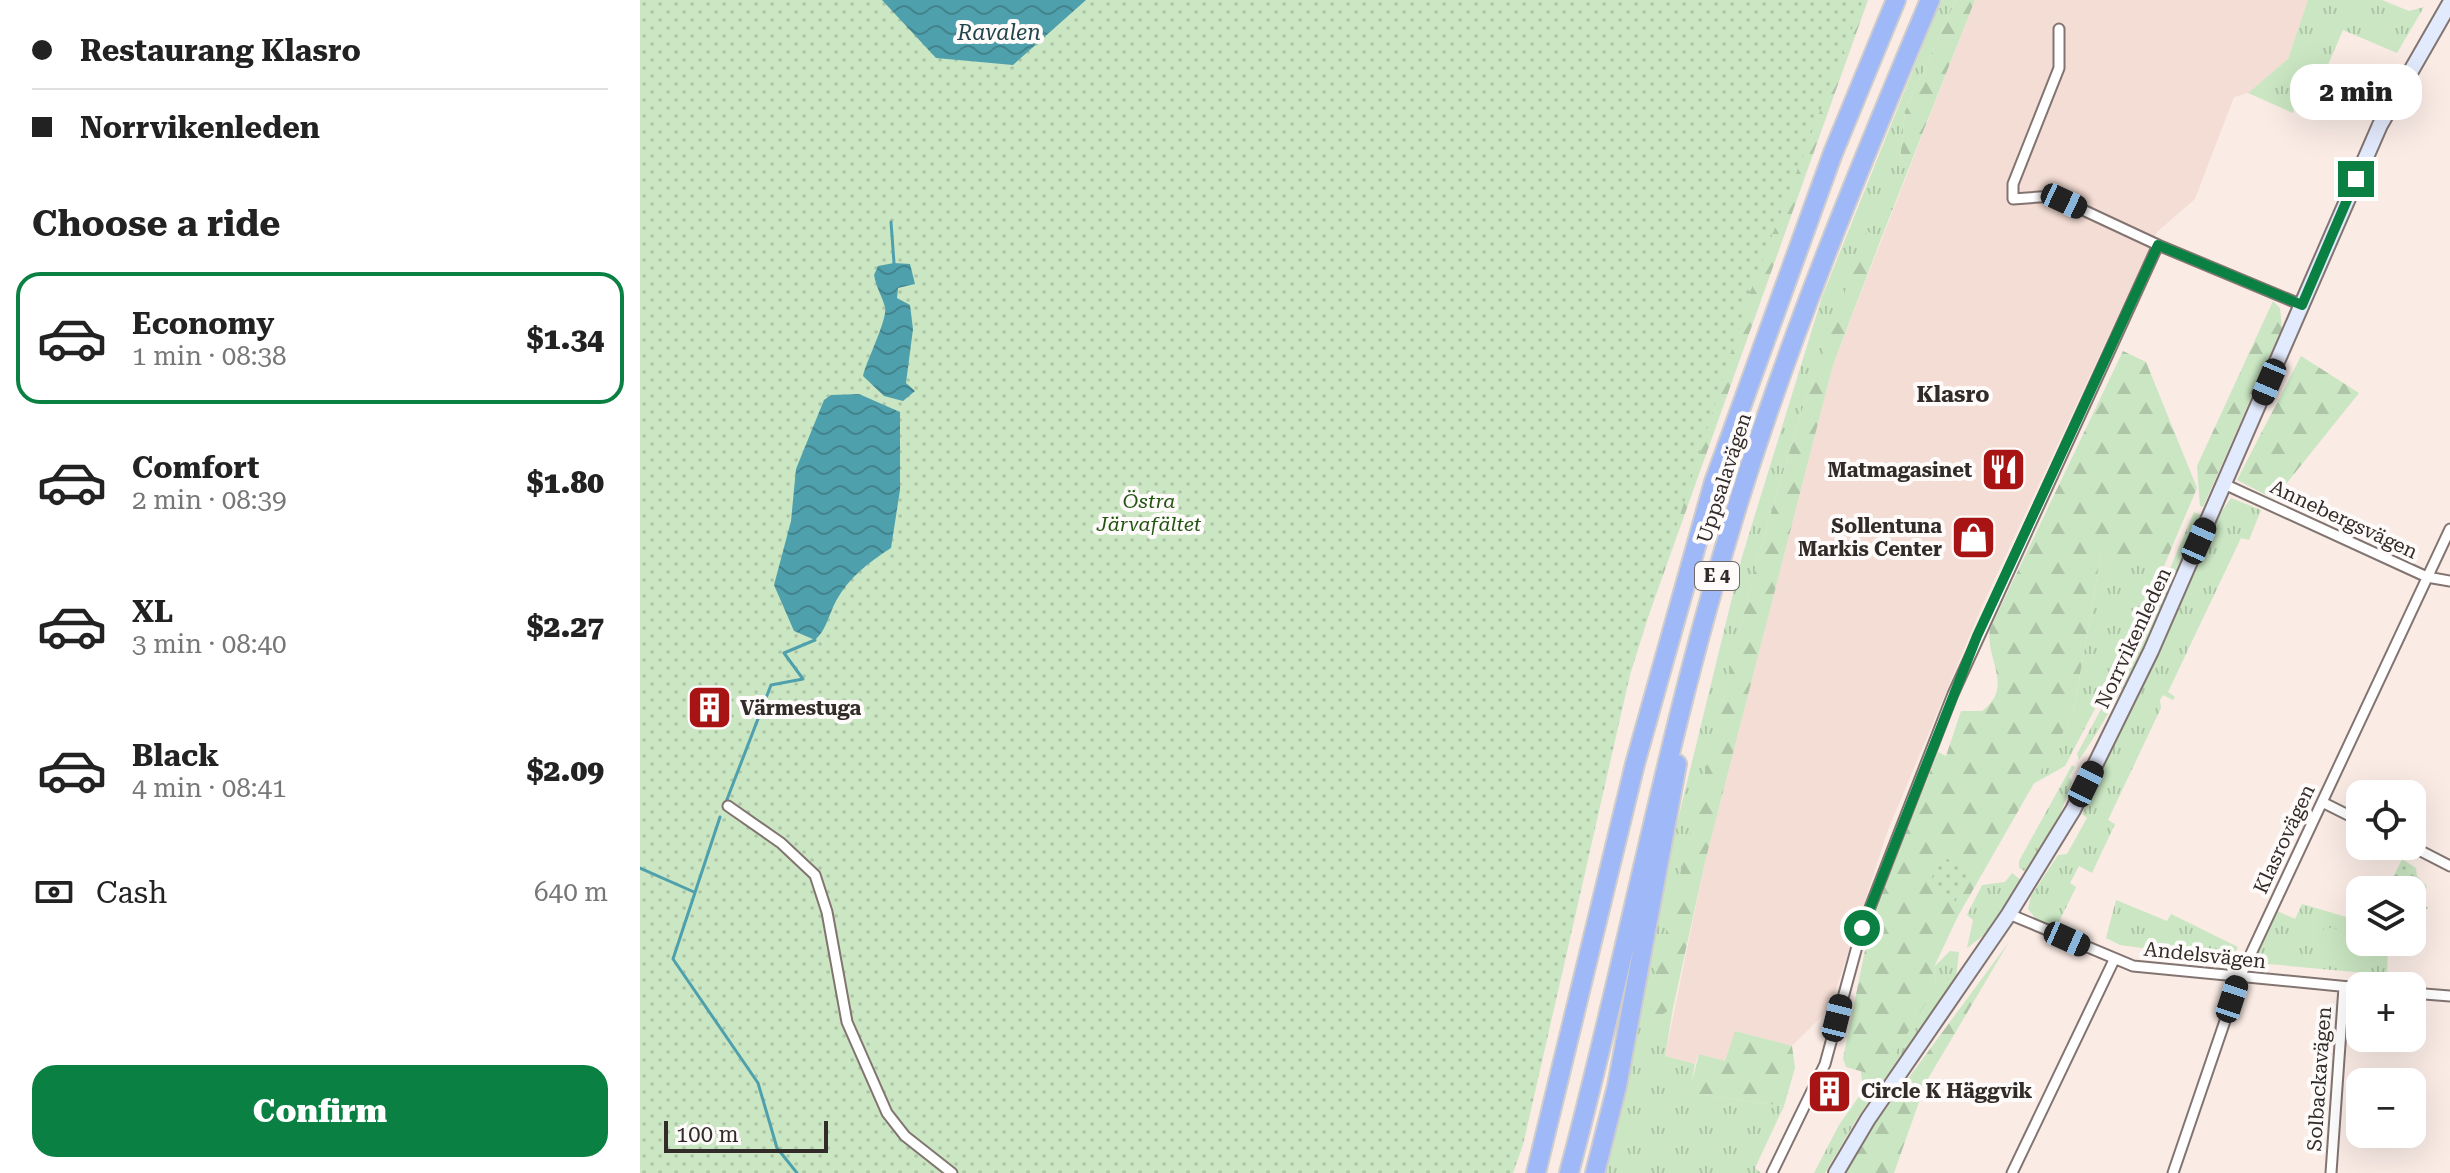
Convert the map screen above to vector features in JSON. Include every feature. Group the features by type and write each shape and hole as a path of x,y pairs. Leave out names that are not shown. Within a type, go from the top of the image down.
{"highway":[{"name":"Uppsalavägen","path":"1536,1173 1635,764 1714,482 1833,153 1896,0"},
{"name":"Uppsalavägen","path":"1569,1173 1596,1072 1651,821 1732,520 1824,253 1930,0"},
{"path":"1595,1173 1617,1086 1701,632"}],"main road":[{"name":"Norrvikenleden","path":"1836,1173 1868,1119 2009,914 2073,810 2151,651 2380,125 2450,3"}],"street":[{"path":"2059,29 2059,68 2013,184 2013,199 2053,196 2158,245 2302,305"},
{"path":"1772,1173 1825,1064 1862,928 1953,694 2158,245"},
{"name":"Annebergsvägen","path":"2224,484 2427,577 2450,581"},
{"name":"Klasrovägen","path":"2173,1173 2240,977 2450,529"},
{"path":"2322,802 2346,814"},
{"path":"728,806 781,843 815,875 827,912 847,1022 880,1099 895,1125 952,1173"},
{"path":"2426,854 2450,866"},
{"name":"Andelsvägen","path":"2009,914 2114,960 2148,969 2344,987"},
{"path":"2012,1173 2114,960"},
{"name":"Solbackavägen","path":"2331,1173 2344,987"},
{"path":"2426,994 2450,996"}],"shaded area":[{"path":"1975,0 2308,0 2288,59 2248,93 2234,97 2195,199 2157,232 1983,604 1888,830 1830,1008 1792,1046 1735,1031 1725,1061 1699,1054 1695,1064 1665,1056 1705,862 1833,365"}],"green space":[{"name":"Östra Järvafältet","path":"640,0 1863,0 1749,295 1630,675 1523,1145 1513,1173 640,1173"},
{"path":"1812,0 1868,0 1626,679"},
{"path":"1941,0 1956,0 1905,111 1900,161 1910,165 1881,239 1868,232 1803,407 1758,556 1644,1025 1673,1008 1665,1056 1695,1064 1690,1093 1784,1106 1755,1168 1761,1173 1606,1173 1660,893 1742,557 1822,297"},
{"path":"1956,0 1975,0 1910,165 1900,161 1905,111"},
{"path":"2308,0 2382,0 2409,11 2424,7 2397,53 2343,30 2311,104 2298,99 2293,113 2248,93 2288,59"},
{"path":"1867,231 1881,239 1833,365 1705,862 1673,1008 1643,1026 1758,556 1803,407"},
{"path":"2273,301 2280,308 2282,328 2203,507 2200,506 2197,466"},
{"path":"2123,351 2146,362 2197,488 2169,554 2101,554 2073,715 1958,916 1934,967 1936,986 1881,1077 1846,1067 1843,1058 1871,921 1938,752 1946,756 1961,711 1982,711 1992,702 1998,683 1990,629"},
{"path":"2301,356 2359,393 2274,499 2237,480"},
{"path":"2231,498 2261,510 2249,540 2241,538 2168,692 2175,697 2173,700 2163,695 2160,700 2161,708 2108,820 2115,824 2092,873 2079,866 2070,883 2076,887 2056,928 2036,919 2028,909 2031,896 2058,855 2067,854 2087,818 2082,814 2215,521"},
{"path":"2194,512 2201,515 2161,610 2131,673 2079,760 2077,754 2146,625"},
{"path":"2101,554 2169,554 2145,613 2065,766 2033,784 2073,715"},
{"path":"2072,765 2075,767 2069,777 2072,782 2057,823 2026,872 2019,868 2019,861"},
{"path":"1944,857 1972,874 1955,902 1927,885"},
{"path":"2402,860 2416,868 2417,876 2394,876"},
{"path":"2012,873 2022,881 1984,935 1967,948 1973,920 1967,915 1982,885 2005,882"},
{"path":"2116,900 2167,921 2171,914 2238,947 2232,959 2225,959 2120,945 2106,938"},
{"path":"2302,904 2346,917 2346,956 2388,956 2387,972 2257,963 2256,957 2277,911 2295,919"},
{"path":"2324,927 2346,930 2346,956 2379,956 2378,965 2320,957"},
{"path":"2009,942 1926,1082 1894,1173 1846,1173 1879,1118"},
{"path":"1950,951 1959,952 1956,978 1858,1117 1825,1173 1814,1173 1839,1125 1863,1091 1861,1072 1936,986 1934,967"},
{"path":"1735,1031 1792,1046 1795,1068 1784,1106 1689,1093 1699,1054 1725,1061"}],"water":[{"name":"Ravalen","path":"882,0 1086,0 1013,65 936,58"},
{"path":"910,264 915,284 898,288 897,298 910,305 913,329 906,383 915,391 903,401 884,396 863,376 885,313 874,275 878,266"},
{"path":"859,394 900,412 900,490 891,548 867,565 847,585 815,640 794,631 774,585 791,521 796,469 824,400 831,395"}],"waterway":[{"path":"891,222 894,263"},
{"path":"726,802 771,685 803,679 784,653 815,640"},
{"path":"720,817 673,959 758,1083 777,1148 797,1173"},
{"path":"640,868 694,892"}],"place":[{"name":"Matmagasinet","path":"2003,470"},
{"name":"Sollentuna Markis Center","path":"1973,537"},
{"name":"Värmestuga","path":"709,708"},
{"name":"Circle K Häggvik","path":"1830,1091"}],"district":[{"name":"Klasro","path":"1953,394"}],"route":[{"path":"1862,928 1977,636 2158,245 2302,305 2356,179"}]}
